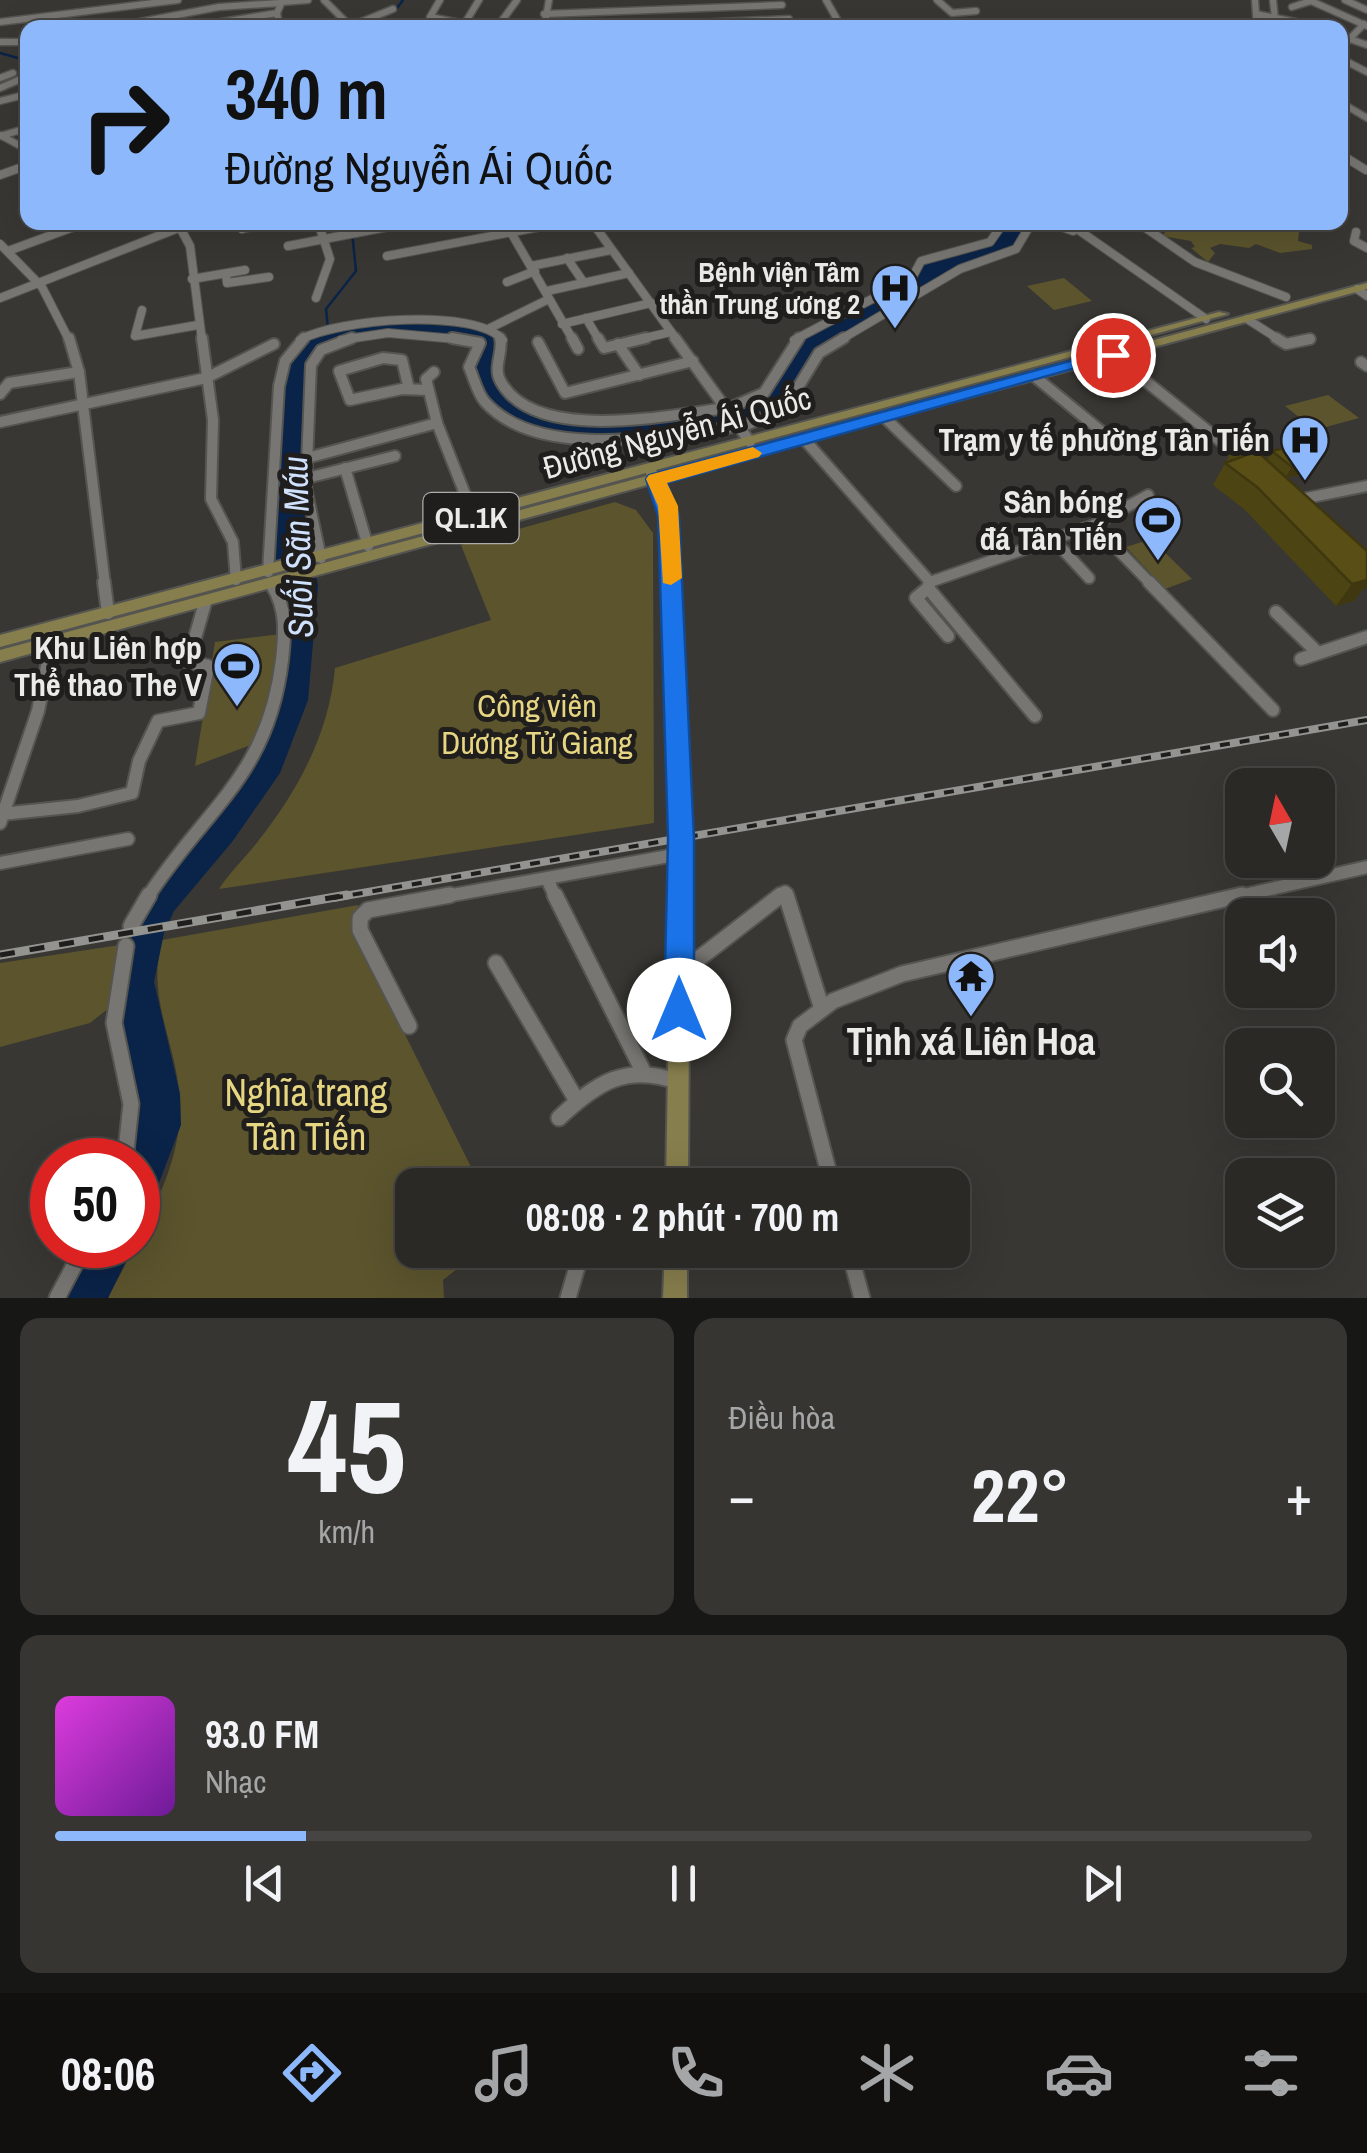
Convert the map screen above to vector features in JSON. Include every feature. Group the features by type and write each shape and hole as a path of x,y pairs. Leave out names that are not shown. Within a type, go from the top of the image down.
{"main road":[{"name":"Đường Nguyễn Ái Quốc","path":"324,564 368,546 474,517 804,439 1034,376 1206,319 1367,276"},
{"name":"Đường Nguyễn Ái Quốc","path":"0,641 205,603 270,578 653,474 750,442 1364,290"},
{"path":"653,474 668,516 680,854 677,1168"},
{"name":"Đường Nguyễn Ái Quốc","path":"0,656 236,580 270,578"},
{"path":"675,1298 676,1268"}],"street":[{"path":"0,22 178,0"},
{"path":"151,20 204,10 308,0"},
{"path":"324,0 341,20"},
{"path":"440,0 430,17 441,20"},
{"path":"498,0 516,0"},
{"path":"544,20 549,0"},
{"path":"669,0 675,20"},
{"path":"937,0 952,13 976,11"},
{"path":"1255,0 1256,20"},
{"path":"1273,0 1275,20"},
{"path":"1344,0 1367,10"},
{"path":"1292,7 1311,1 1366,25 1348,39"},
{"path":"544,14 781,2 790,19 774,20"},
{"path":"279,20 280,3"},
{"path":"359,20 393,8"},
{"path":"234,20 277,13"},
{"path":"1256,14 1288,20"},
{"path":"1350,36 1367,45"},
{"path":"0,78 13,73"},
{"path":"8,252 65,230"},
{"path":"0,298 167,230"},
{"path":"182,230 190,246 213,420 212,498 232,542 236,580"},
{"path":"316,298 330,264 322,230"},
{"path":"288,246 378,230 388,259 526,230"},
{"path":"509,230 578,349"},
{"path":"598,230 743,426 750,442"},
{"path":"490,328 503,341 497,363 499,381 512,398 560,418 607,420 727,404 764,393 794,340 912,278 921,262 990,242 998,230"},
{"path":"324,564 312,534 307,458 311,365 328,345 379,334 480,343 470,364 474,386 487,406 540,433 592,440 743,426 786,407 816,356 952,275 1016,250 1027,230"},
{"path":"1080,230 1206,319"},
{"path":"1149,230 1196,262 1286,298"},
{"path":"1356,232 1354,241 1367,248"},
{"path":"0,244 43,282 56,303 79,372 109,620"},
{"path":"507,282 567,258 612,250"},
{"path":"932,257 952,275"},
{"path":"567,258 584,283"},
{"path":"192,279 245,270"},
{"path":"131,926 182,852 240,782 264,737 279,687 286,632 283,605 270,578 271,475 282,365 294,346 326,329 381,321 490,328 547,296 629,273"},
{"path":"226,274 228,283 269,277"},
{"path":"562,324 651,304"},
{"path":"142,310 134,336 198,325"},
{"path":"586,318 604,348 672,332"},
{"path":"1247,319 1286,344 1310,339"},
{"path":"807,333 824,351"},
{"path":"538,342 565,393 693,361"},
{"path":"0,422 206,378 274,344"},
{"path":"618,344 640,374"},
{"path":"1108,351 1247,462"},
{"path":"408,388 402,360 383,358 338,371 350,400 408,388 428,390"},
{"path":"470,364 497,363"},
{"path":"0,394 9,383 79,372"},
{"path":"434,372 426,378 437,423 474,517"},
{"path":"1034,376 1112,440"},
{"path":"657,410 727,404"},
{"path":"884,417 956,486"},
{"path":"307,458 437,423"},
{"path":"804,439 1035,716"},
{"path":"308,478 395,456"},
{"path":"345,468 368,546"},
{"path":"1289,496 1304,501 1367,486"},
{"path":"948,636 916,598 929,585 1094,525 1148,495"},
{"path":"1094,525 1273,710"},
{"path":"1054,540 1089,578"},
{"path":"52,642 38,712 1,818 132,794 139,761 158,721 199,713 208,666 188,662 205,603"},
{"path":"1276,612 1318,653"},
{"path":"1301,658 1367,637"},
{"path":"0,863 128,839"},
{"path":"409,1026 360,930 360,918 368,910 680,854"},
{"path":"828,1168 794,1040 800,1022 822,1008 880,982 938,964 1367,866"},
{"path":"547,878 642,1070"},
{"path":"679,974 786,892 822,1008"},
{"path":"126,946 114,1022 131,1104 127,1138"},
{"path":"496,963 577,1100"},
{"path":"559,1118 577,1100 615,1075 642,1070 678,1082"},
{"path":"57,1298 73,1268"},
{"path":"568,1298 577,1268"},
{"path":"854,1268 862,1298"}],"green space":[{"path":"1167,230 1296,230 1298,241 1312,245 1312,249 1280,253 1256,244 1249,248 1220,244 1210,248 1215,253 1208,262 1191,248 1195,247 1191,241 1162,236"},
{"path":"1064,278 1092,301 1054,310 1027,286"},
{"path":"1328,395 1359,418 1315,430 1285,406"},
{"name":"Công viên Dương Tử Giang","path":"615,502 636,510 653,533 654,823 219,889 274,821 299,780 319,738 335,668 491,620 461,545"},
{"name":"Sân bóng đá Tân Tiến","path":"1151,539 1192,579 1165,589 1126,547"},
{"name":"Khu Liên hợp Thể thao The V","path":"281,634 274,687 256,743 195,766 215,642"},
{"name":"Nghĩa trang Tân Tiến","path":"358,905 354,932 472,1168 395,1168 395,1268 458,1268 443,1280 444,1298 108,1298 124,1268 160,1268 160,1194 175,1151 180,1099 160,1000 158,961 162,940"},
{"path":"120,945 109,1008 90,1023 0,1047 0,963"}],"water":[{"name":"Suối Săn Máu","path":"1002,230 1025,230 1017,245 947,275 873,315 833,344 783,402 755,419 734,425 604,436 534,430 507,419 488,402 473,366 484,346 395,332 318,349 307,365 304,408 304,498 318,586 308,700 280,773 232,842 174,911 164,933 154,982 180,1094 181,1125 160,1180 160,1138 135,1138 135,1093 120,1016 124,969 144,911 252,764 277,708 290,624 274,568 275,455 282,391 294,351 309,338 355,325 484,329 497,336 496,382 511,402 539,414 576,419 662,415 762,398 796,341 914,280 924,263 993,243"},
{"path":"80,1268 123,1268 108,1298 64,1298"}],"building":[{"path":"1248,443 1367,551 1367,580 1352,584 1257,487 1225,463 1244,456 1234,447"},
{"path":"1298,445 1316,462 1292,467 1272,451"}],"waterway":[{"path":"394,12 403,0"},
{"path":"0,53 20,59"},
{"path":"328,329 326,309 356,271 352,230"}],"railway":[{"path":"333,898 1367,720"},
{"path":"0,955 347,895"}],"slow traffic":[{"path":"671,578 668,506 656,479 753,453"}],"place":[{"name":"Bệnh viện Tâm thần Trung ương 2","path":"895,330"},
{"name":"Trạm y tế phường Tân Tiến","path":"1305,482"},
{"name":"Sân bóng đá Tân Tiến","path":"1158,562"},
{"name":"Khu Liên hợp Thể thao The V","path":"237,708"},
{"name":"Tịnh xá Liên Hoa","path":"971,1018"}],"route":[{"path":"679,1010 681,838 668,506 656,479 1113,355"}]}
